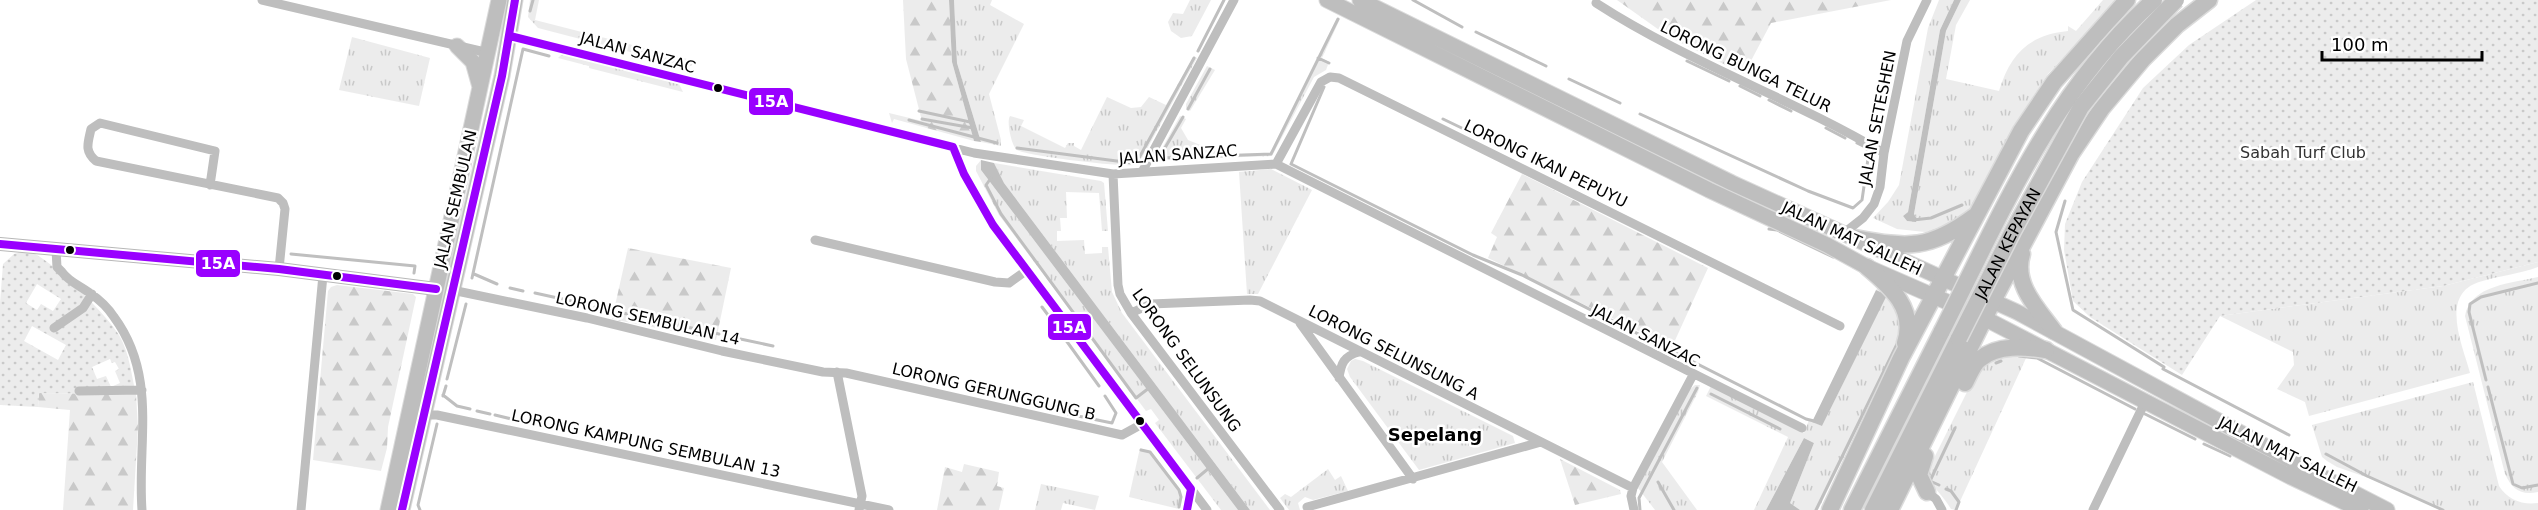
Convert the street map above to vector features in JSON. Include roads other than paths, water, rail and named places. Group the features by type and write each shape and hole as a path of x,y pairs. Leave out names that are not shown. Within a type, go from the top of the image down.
{"highway":[{"path":"1830,510 1901,358 1998,172 2036,106 2091,39 2127,0"},
{"name":"JALAN KEPAYAN","path":"1852,510 2030,158 2074,88 2111,42 2154,0"},
{"name":"JALAN KEPAYAN","path":"1873,510 2013,231 2081,107 2121,57 2176,0"},
{"path":"1890,510 1942,409 1992,301 2072,154 2102,108 2161,40 2209,0"},
{"path":"1849,235 1890,245 1922,243 1946,235 1979,212"},
{"path":"2026,241 2019,273 2033,304 2054,331"},
{"path":"1867,267 1888,284 1904,307 1909,322 1901,358"},
{"path":"1942,409 1955,401 1978,360 1992,351 2007,348 2046,351"},
{"path":"1921,448 1926,455 1919,475 1927,492"},
{"path":"1899,510 1910,494 1917,490 1927,492"}],"main road":[{"name":"JALAN SEMBULAN","path":"388,510 499,0"},
{"name":"JALAN MAT SALLEH","path":"1327,0 1709,190 1827,244 1867,267 1984,318 2361,510"},
{"name":"JALAN MAT SALLEH","path":"1360,0 1732,183 1943,278 2054,331 2152,386 2387,510"},
{"path":"502,76 489,53 501,42 507,17 514,4"},
{"name":"JALAN SEMBULAN","path":"402,510 502,76 514,4"},
{"path":"457,46 473,62 481,90"},
{"path":"472,125 482,120 494,109"},
{"path":"449,308 436,289 456,272"}],"street":[{"path":"262,0 489,53"},
{"path":"1143,170 1234,0"},
{"name":"JALAN SETESHEN","path":"1849,235 1874,204 1880,187 1884,153 1907,41 1927,0"},
{"name":"LORONG BUNGA TELUR","path":"1596,3 1672,47 1846,131 1884,153"},
{"name":"JALAN SANZAC","path":"510,36 974,153 1113,174 1143,170 1276,164 1802,428"},
{"name":"LORONG IKAN PEPUYU","path":"1276,164 1321,82 1330,77 1339,78 1840,326"},
{"path":"210,185 215,151 100,123 91,129 87,148 89,155 96,161 210,185 278,198 283,203 284,221 279,269"},
{"path":"953,147 964,174 993,225 1207,510"},
{"name":"LORONG SELUNSUNG","path":"1113,174 1120,294 1131,313 1280,510"},
{"path":"815,240 995,282 1009,283 1027,270"},
{"path":"0,244 279,269 436,289"},
{"path":"56,250 57,267 66,278 92,294 113,316 132,349 142,390 144,429 142,510"},
{"path":"301,510 323,275"},
{"name":"LORONG SEMBULAN 14","path":"452,290 587,318 722,351 823,372 837,372"},
{"path":"54,328 83,308 92,294"},
{"name":"LORONG SELUNSUNG A","path":"1131,313 1151,304 1250,300 1260,302 1633,488"},
{"path":"1298,321 1413,479"},
{"path":"1339,378 1341,364 1349,355 1359,352"},
{"path":"837,372 862,496 860,507"},
{"name":"LORONG GERUNGGUNG B","path":"837,372 1122,435 1142,424"},
{"path":"1634,510 1631,496 1633,488 1693,375"},
{"path":"80,391 142,390"},
{"path":"2093,510 2145,402"},
{"name":"LORONG KAMPUNG SEMBULAN 13","path":"424,415 437,415 860,507 889,510"},
{"path":"1307,507 1541,442"},
{"path":"1187,510 1191,489"},
{"path":"1927,492 1936,499 1942,510"}],"waterway":[{"path":"530,11 533,0"},
{"path":"1198,51 1224,0"},
{"path":"1413,0 1462,27"},
{"path":"1183,117 1162,153 1162,158 1271,154 1338,19"},
{"path":"1476,32 1546,66"},
{"path":"472,278 523,49 549,56"},
{"path":"1017,148 1132,163 1139,158 1194,58"},
{"path":"1318,58 1329,63"},
{"path":"1687,61 1729,81"},
{"path":"1188,109 1210,69"},
{"path":"1569,79 1620,103"},
{"path":"1740,86 1760,96"},
{"path":"1324,87 1291,164 1473,255 1522,275 1814,421"},
{"path":"1769,100 1791,111"},
{"path":"919,111 970,122"},
{"path":"1640,114 1808,191 1853,208 1862,200 1869,152 1857,143"},
{"path":"922,119 973,128"},
{"path":"1443,119 1470,132"},
{"path":"909,120 997,143"},
{"path":"1826,128 1845,138"},
{"path":"991,178 986,185 1001,214 1136,398"},
{"path":"2065,201 2056,232 2073,310 2164,367 2163,369 2289,435"},
{"path":"1913,220 1931,218 1962,205"},
{"path":"1769,229 1777,230 1833,257"},
{"path":"291,254 415,266 414,273"},
{"path":"474,274 497,284"},
{"path":"2486,380 2469,312 2470,304 2481,297 2538,283"},
{"path":"510,288 523,291"},
{"path":"535,293 585,304"},
{"path":"447,379 466,304"},
{"path":"595,307 719,334"},
{"path":"1042,307 1054,323"},
{"path":"1060,332 1099,386"},
{"path":"731,337 773,346"},
{"path":"1816,510 1899,340"},
{"path":"2019,356 2037,358 2135,409"},
{"path":"1996,363 2001,361"},
{"path":"443,396 446,386"},
{"path":"2488,387 2513,484 2522,488 2538,485"},
{"path":"1136,398 1149,388"},
{"path":"1640,510 1639,498 1697,388"},
{"path":"1711,394 1780,429"},
{"path":"443,395 457,406 470,409"},
{"path":"1068,414 1112,423 1116,413 1105,396"},
{"path":"477,411 490,414"},
{"path":"2145,414 2195,439"},
{"path":"495,415 520,421"},
{"path":"420,510 418,505 437,424"},
{"path":"1939,485 1930,481 1955,428"},
{"path":"2204,444 2230,456"},
{"path":"1141,450 1150,452 1179,490 1181,497 1179,507"},
{"path":"2326,454 2367,476 2443,510"},
{"path":"1197,478 1209,468"},
{"path":"1658,482 1674,510"},
{"path":"1946,489 1951,491 1959,502 1956,510"}],"district":[{"name":"Sepelang","path":"1435,435"}],"park label":[{"name":"Sabah Turf Club","path":"2303,152"}]}
